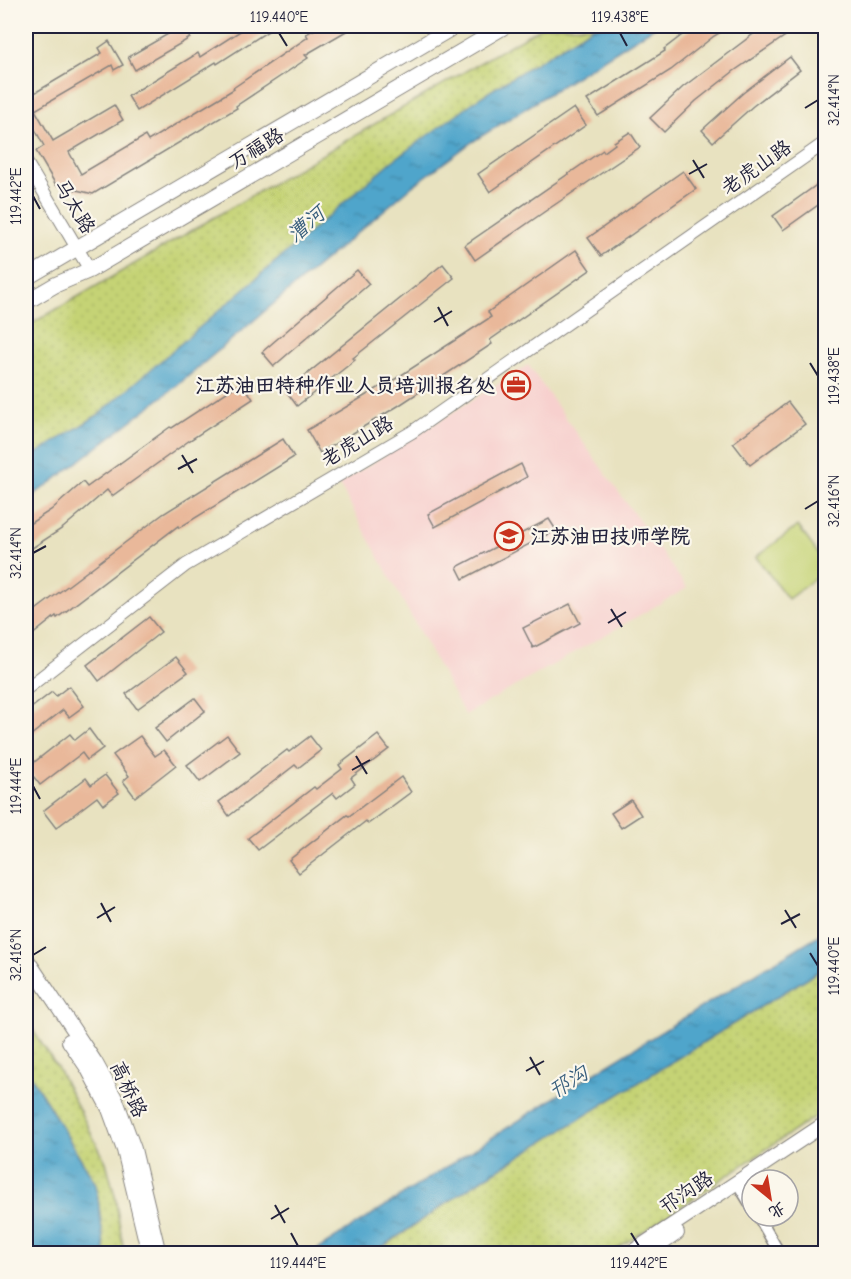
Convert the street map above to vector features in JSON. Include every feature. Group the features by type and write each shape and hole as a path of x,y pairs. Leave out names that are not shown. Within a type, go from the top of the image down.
{"main road":[{"name":"万福路","path":"26,278 455,26"},
{"name":"万福路","path":"26,302 55,285 90,270 505,26"},
{"name":"高桥路","path":"26,958 95,1062 116,1100 134,1149 159,1254"},
{"name":"高桥路","path":"26,974 88,1069 109,1109 124,1150 148,1254"},
{"name":"邗沟路","path":"629,1254 825,1123"},
{"name":"邗沟路","path":"773,1168 825,1134"},
{"name":"邗沟路","path":"647,1254 740,1190"}],"street":[{"name":"老虎山路","path":"26,689 186,565 412,432 825,142"},
{"name":"马太路","path":"26,162 90,270"},
{"path":"765,1228 780,1254"}],"shaded area":[{"name":"江苏油田技师学院","path":"528,365 687,588 465,715 339,484"}],"green space":[{"path":"543,26 595,26 479,98 98,415 26,460 26,327"},
{"path":"798,526 825,563 825,571 788,599 756,557"},
{"path":"825,967 825,1110 611,1253 373,1254 481,1180"},
{"path":"26,1020 57,1067 106,1162 115,1196 124,1253 105,1253 96,1184 26,1068"}],"water":[{"path":"595,26 656,26 472,142 410,188 179,384 26,500 26,460 98,415 391,162 479,98"},
{"path":"825,931 825,967 481,1180 373,1253 312,1253 557,1096"},
{"path":"26,1068 96,1184 105,1253 26,1253"}],"building":[{"path":"182,26 190,38 135,70 128,57"},
{"path":"248,26 276,26 137,111 128,96 198,53 200,57"},
{"path":"321,26 355,26 305,55 308,58 236,106 237,108 93,194 56,185 36,151 44,146 26,113 26,98 102,53 99,48 109,41 123,65 114,70 112,65 35,110 53,141 114,105 123,120 69,152 81,174 145,136 148,141 234,89 308,37 306,34"},
{"path":"694,26 731,26 714,36 671,70 598,116 587,100 665,51 664,49"},
{"path":"764,26 800,26 734,71 696,101 664,132 650,118 683,87"},
{"path":"790,57 800,70 753,106 713,142 702,130 743,93"},
{"path":"574,108 586,125 490,192 478,174"},
{"path":"630,132 640,147 475,260 465,245 603,150 604,152 615,144 614,142"},
{"path":"683,171 696,189 601,256 588,238"},
{"path":"825,179 825,200 783,230 773,216"},
{"path":"576,250 590,270 490,340 492,344 398,406 320,453 307,430 386,385 491,317 488,312"},
{"path":"443,264 454,278 353,358 355,360 297,406 286,391"},
{"path":"357,270 369,284 274,366 262,352"},
{"path":"242,382 253,399 190,440 112,496 107,490 63,528 26,552 26,526 51,510 83,482 87,487 170,427 172,428"},
{"path":"788,402 805,424 750,465 733,443"},
{"path":"283,439 294,457 179,528 178,526 26,640 26,618 37,609 163,514"},
{"path":"521,464 527,477 435,527 428,514"},
{"path":"549,519 556,530 463,579 457,567"},
{"path":"570,604 580,623 533,648 523,628"},
{"path":"149,617 161,632 99,681 87,665"},
{"path":"176,657 188,672 137,709 126,694"},
{"path":"69,686 84,706 69,717 63,710 26,739 26,712 52,692 56,696"},
{"path":"195,698 205,711 166,742 155,728"},
{"path":"89,729 103,748 87,760 82,753 40,785 27,768 70,734 75,740"},
{"path":"227,735 240,752 200,782 187,765"},
{"path":"378,735 389,749 351,778 355,784 337,798 333,793 258,850 248,838 314,787 316,789 342,769 339,765"},
{"path":"140,736 155,756 164,750 176,765 135,797 123,781 129,776 113,755"},
{"path":"310,736 321,750 298,768 295,765 229,816 219,802 287,750 289,752"},
{"path":"105,775 119,793 103,805 97,797 56,828 43,811 86,778 91,785"},
{"path":"401,777 411,792 368,824 366,821 299,873 289,860"},
{"path":"631,800 641,815 621,828 611,813"}],"place":[{"name":"江苏油田特种作业人员培训报名处","path":"516,385"},
{"name":"江苏油田技师学院","path":"509,536"}],"water label":[{"name":"漕河","path":"306,224"},
{"name":"邗沟","path":"568,1082"}]}
